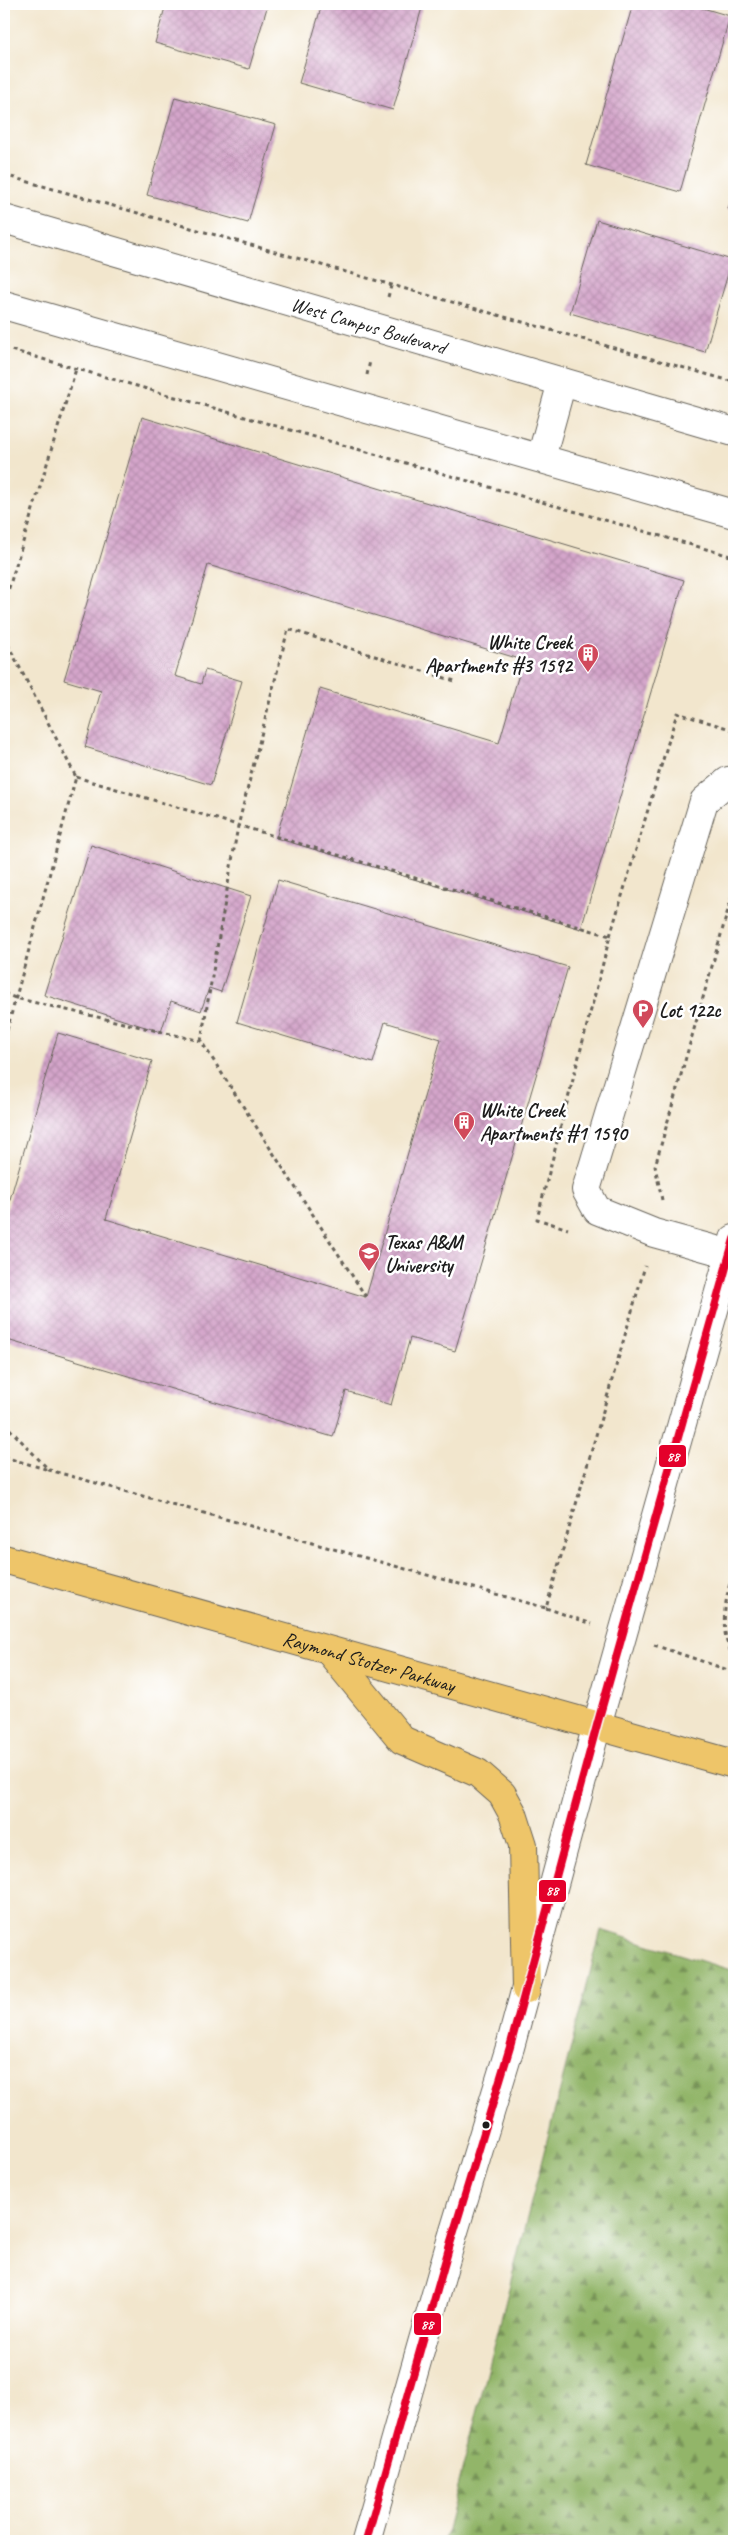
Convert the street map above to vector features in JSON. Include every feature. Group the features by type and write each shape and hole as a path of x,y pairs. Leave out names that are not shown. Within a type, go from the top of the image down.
{"main road":[{"name":"Raymond Stotzer Parkway","path":"4,1559 734,1764"},
{"path":"330,1651 402,1740 454,1760 478,1773 502,1794 513,1814 523,1845 526,1989"}],"street":[{"name":"West Campus Boulevard","path":"4,219 734,432"},
{"path":"4,305 734,514"},
{"path":"541,458 562,382"},
{"path":"366,2541 526,1989 597,1725 732,1247 654,1233 597,1210 586,1190 704,801 728,780 734,780"}],"path":[{"path":"4,175 734,382"},
{"path":"4,348 734,557"},
{"path":"365,382 371,357"},
{"path":"4,604 76,369"},
{"path":"366,1297 201,1041 238,826 288,629 458,682"},
{"path":"4,638 76,777 4,1041"},
{"path":"574,1230 537,1218 610,936 677,713 734,730"},
{"path":"76,777 610,936"},
{"path":"4,1457 546,1608 663,1203 656,1166 734,889"},
{"path":"4,993 16,998 201,1041"},
{"path":"4,1423 49,1470"},
{"path":"734,1569 725,1601 726,1646 734,1657"}],"green space":[{"path":"601,1930 734,1971 734,2541 444,2541"}],"building":[{"path":"166,4 268,4 249,69 155,43"},
{"path":"322,4 423,4 393,110 299,83"},
{"path":"633,4 689,4 730,16 680,192 586,165"},
{"path":"175,97 276,125 248,223 147,195"},
{"path":"734,190 734,211 728,209"},
{"path":"597,220 732,260 705,352 570,313"},
{"name":"White Creek Apartments #3 1592","path":"142,417 684,580 581,929 276,838 320,689 499,743 523,660 208,565 175,676 201,684 205,670 242,681 211,785 85,747 101,691 64,680"},
{"path":"91,845 251,896 221,992 209,988 201,1011 171,1001 161,1032 44,995"},
{"name":"White Creek Apartments #1 1590","path":"278,880 568,967 455,1351 410,1338 391,1405 346,1391 333,1437 4,1339 4,1220 58,1033 152,1061 106,1219 366,1297 441,1039 385,1022 373,1063 237,1022"}],"transit line":[{"name":"88","path":"366,2541 451,2241 510,2047 597,1725 734,1239"}],"place":[{"name":"White Creek Apartments #3 1592","path":"588,673"},
{"name":"Lot 122c","path":"643,1029"},
{"name":"White Creek Apartments #1 1590","path":"464,1141"},
{"name":"Texas A&M University","path":"369,1272"}]}
